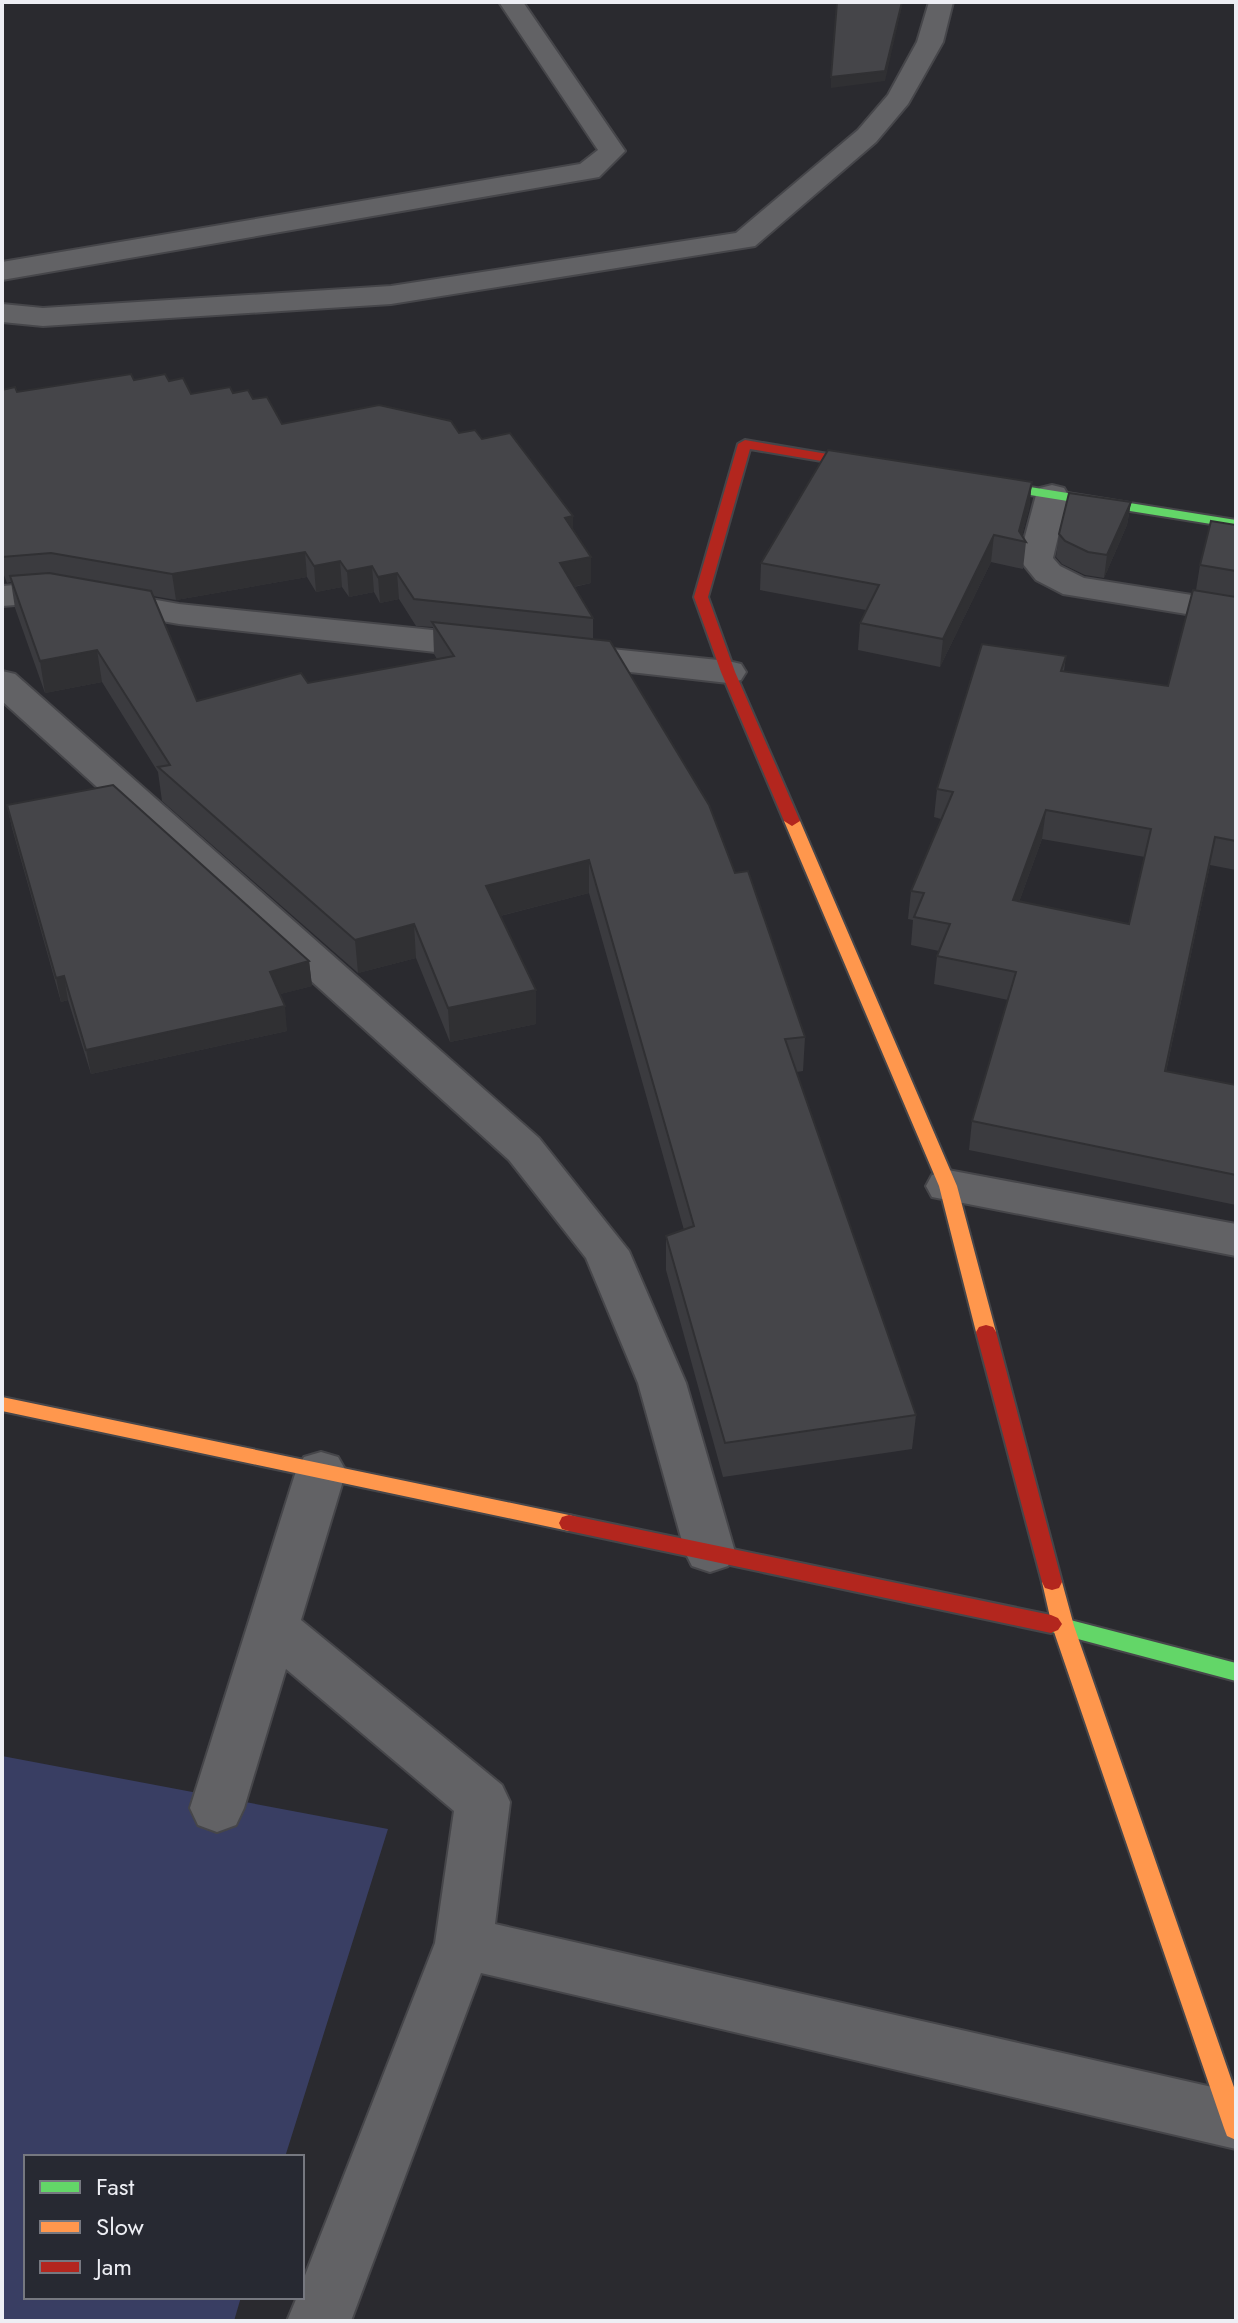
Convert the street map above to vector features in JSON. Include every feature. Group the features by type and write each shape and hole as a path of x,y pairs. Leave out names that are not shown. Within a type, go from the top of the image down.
{"street":[{"path":"2,271 589,171 612,151 511,2"},
{"path":"2,313 43,317 391,295 745,240 867,136 899,98 930,42 941,2"},
{"path":"899,470 745,444 701,597 728,672 948,1186 1063,1626 1235,2123"},
{"path":"960,480 1236,524"},
{"path":"1052,495 1036,559 1048,573 1075,587 1236,612"},
{"path":"2,584 179,614 728,672"},
{"path":"2,596 55,592"},
{"path":"2,682 533,1160 606,1251 662,1383 710,1552"},
{"path":"948,1186 1236,1240"},
{"path":"2,1404 1063,1626 1236,1672"},
{"path":"217,1808 321,1471"},
{"path":"272,1627 483,1802 464,1943 319,2321"},
{"path":"464,1943 1235,2123"}],"shaded area":[{"path":"2,1756 388,1829 286,2155 24,2155 24,2299 240,2299 234,2321 2,2321"}],"building":[{"path":"837,2 902,2 885,71 831,77"},
{"path":"131,374 134,380 165,374 169,381 183,378 191,394 230,387 233,393 248,390 253,399 267,397 282,424 379,405 451,421 459,433 475,430 482,439 510,433 573,516 565,518 591,557 560,563 593,618 414,599 397,573 378,577 372,566 347,571 340,561 314,566 305,552 172,574 51,553 2,557 2,390 15,387 17,392"},
{"path":"828,450 1032,482 1019,531 1026,542 994,535 943,639 860,623 879,585 761,563"},
{"path":"1069,493 1131,502 1107,555 1088,552 1065,541 1059,534"},
{"path":"1211,521 1236,525 1236,571 1200,565"},
{"path":"49,573 151,591 197,701 301,673 308,683 454,656 432,622 610,641 709,805 735,873 748,871 805,1037 785,1039 916,1415 725,1443 666,1236 694,1226 589,860 486,886 536,990 448,1008 414,924 355,940 158,767 170,765 97,650 40,661 10,576"},
{"path":"1193,590 1236,597 1236,841 1215,837 1165,1071 1236,1085 1236,1175 972,1121 1016,972 937,956 950,924 914,917 924,893 911,891 953,792 937,789 982,644 1066,656 1061,671 1168,686","holes":["1046,810 1151,829 1129,924 1013,900"]},
{"path":"113,785 309,961 270,972 285,1006 86,1050 64,976 56,978 7,805"}],"traffic: fast":[{"path":"973,482 1236,524"},
{"path":"1051,1624 1236,1672"}],"traffic: slow":[{"path":"792,821 948,1186 986,1332"},
{"path":"2,1404 569,1523"},
{"path":"1052,1582 1063,1626 1236,2128"}],"traffic: jam":[{"path":"792,821 728,672 701,597 745,444 881,467"},
{"path":"986,1332 1052,1582"},
{"path":"569,1523 1051,1624"}]}
